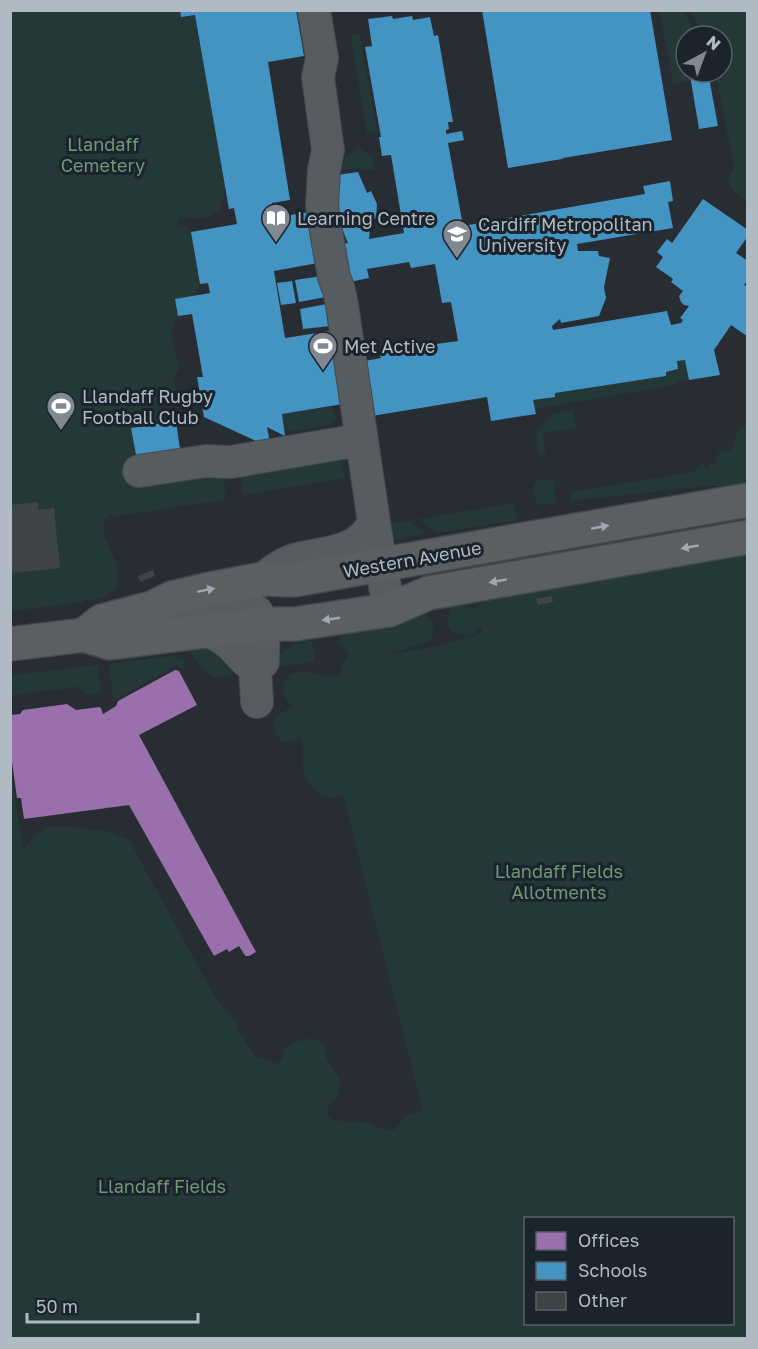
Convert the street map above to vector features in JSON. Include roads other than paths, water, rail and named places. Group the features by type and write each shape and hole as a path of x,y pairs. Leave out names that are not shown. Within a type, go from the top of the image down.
{"highway":[{"name":"Western Avenue","path":"84,635 102,621 152,608 172,598 205,590 262,579 294,580 747,500"},
{"name":"Western Avenue","path":"10,644 84,635 110,643 261,624 295,624 389,610 429,593 747,537"}],"lane":[{"path":"314,10 322,58 318,77 328,150 324,170 323,214 334,276 342,305 389,610"},
{"path":"139,471 207,461 231,462 348,442 362,442"},
{"path":"262,579 289,561 322,555 350,546 366,535 374,522"},
{"path":"152,608 180,618 252,609 256,611 260,616 263,662 255,668"},
{"path":"207,631 227,641 246,662 255,668"},
{"path":"255,668 257,702"}],"place":[{"name":"Learning Centre","path":"276,244"},
{"name":"Cardiff Metropolitan University","path":"457,260"},
{"name":"Met Active","path":"323,372"},
{"name":"Llandaff Rugby Football Club","path":"61,432"}],"park label":[{"name":"Llandaff Cemetery","path":"103,154"},
{"name":"Llandaff Fields Allotments","path":"559,881"},
{"name":"Llandaff Fields","path":"162,1186"}]}
